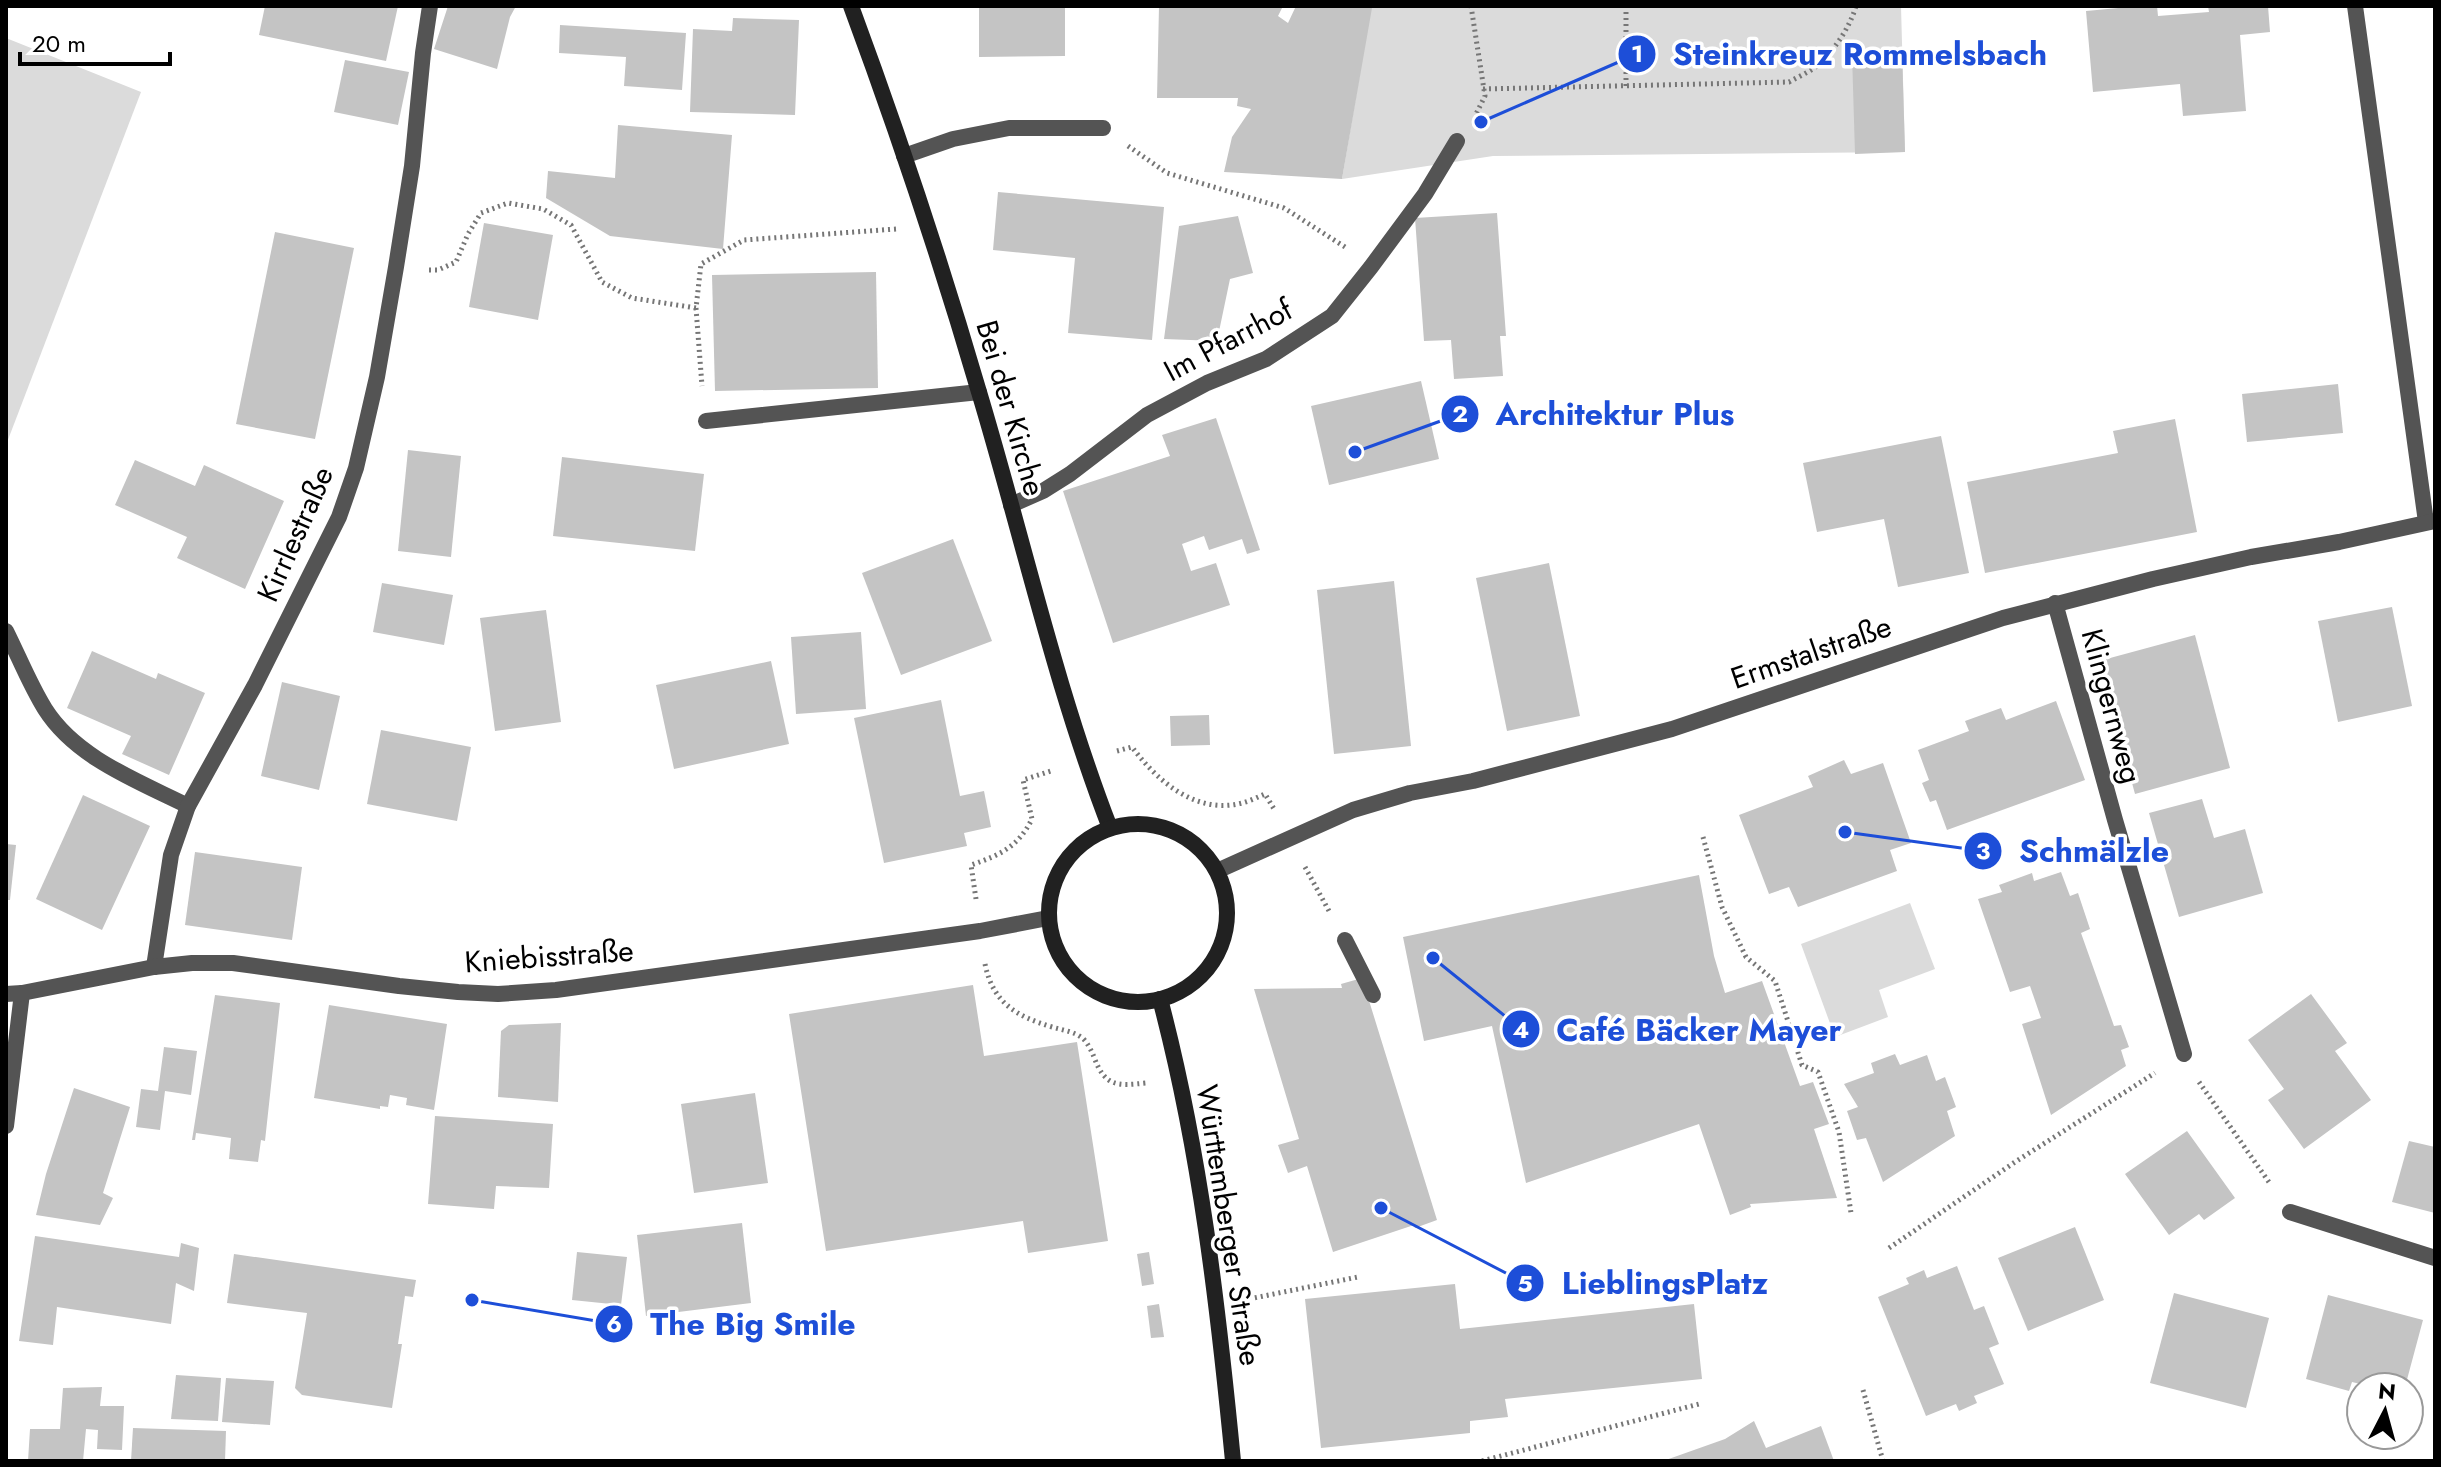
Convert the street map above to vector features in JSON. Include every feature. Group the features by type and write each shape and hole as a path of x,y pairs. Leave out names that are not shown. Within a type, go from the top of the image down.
{"main road":[{"name":"Bei der Kirche","path":"851,6 904,156 979,392 1050,650 1084,761 1110,828"},
{"path":"1130,824 1171,830 1205,854 1217,871 1225,893 1227,916 1224,938 1214,960 1200,977 1181,991 1160,999 1121,1001 1084,985 1059,955 1051,937 1048,918 1054,879 1077,848 1092,836 1130,824"},
{"name":"Württemberger Straße","path":"1160,999 1192,1144 1217,1306 1233,1461"}],"street":[{"name":"Kirrlestraße","path":"154,967 171,855 188,806 255,685 339,517 356,468 374,392 396,267 412,166 430,6"},
{"path":"2355,6 2430,521"},
{"path":"904,156 953,139 1009,128 1103,128"},
{"name":"Im Pfarrhof","path":"1011,505 1043,491 1070,474 1147,415 1207,383 1266,359 1332,316 1425,194 1457,141"},
{"path":"706,421 979,392"},
{"name":"Ermstalstraße","path":"1217,871 1353,810 1410,793 1473,781 1672,729 1947,635 2055,603 2237,560 2339,542 2430,521"},
{"name":"Klingernweg","path":"2055,603 2184,1054"},
{"path":"6,631 45,709 64,732 115,770 188,806"},
{"name":"Kniebisstraße","path":"14,994 154,967 233,963 399,986 498,994 607,984 980,931 1048,918"},
{"path":"1345,940 1373,995"},
{"path":"6,1126 14,994"},
{"path":"2290,1212 2435,1258"}],"path":[{"path":"1457,141 1485,96 1471,6"},
{"path":"1626,6 1626,86"},
{"path":"1483,89 1789,82 1817,66 1838,42 1856,6"},
{"path":"1103,128 1167,173 1284,208 1335,239 1371,267"},
{"path":"396,267 438,270 456,262 481,213 508,203 543,209 571,225 602,282 632,298 696,308"},
{"path":"706,421 696,308 701,264 744,240 927,227"},
{"path":"1178,1073 1149,1083 1122,1086 1107,1081 1084,1038 1031,1020 1009,1008 995,993 987,974 971,865 1008,849 1023,836 1032,819 1023,780 1132,747 1146,766 1178,793 1221,805 1242,803 1265,794 1345,940"},
{"path":"1703,837 1722,907 1746,957 1775,981 1802,1065 1818,1072 1839,1132 1851,1213"},
{"path":"1889,1248 2015,1162 2184,1054 2193,1074 2290,1212"},
{"path":"1217,1306 1358,1277"},
{"path":"1863,1390 1883,1461"},
{"path":"1482,1461 1699,1404"}],"shaded area":[{"path":"1296,6 1901,6 1905,152 1493,156 1342,179 1371,8"},
{"path":"6,38 141,92 6,445"},
{"path":"1910,903 1935,969 1879,990 1888,1017 1835,1037 1801,944"}],"building":[{"path":"265,6 398,6 386,61 259,35"},
{"path":"448,6 516,6 510,17 497,69 434,49"},
{"path":"979,6 1065,6 1065,56 979,57"},
{"path":"1159,6 1283,6 1278,16 1288,23 1296,6 1372,8 1342,179 1224,172 1232,137 1251,109 1237,106 1238,98 1157,98"},
{"path":"2157,6 2158,16 2209,12 2208,6 2268,6 2270,32 2240,35 2246,111 2183,116 2180,84 2093,92 2086,11"},
{"path":"733,18 799,20 795,115 690,112 693,29 732,31"},
{"path":"560,25 686,33 682,90 624,86 626,57 559,53"},
{"path":"1902,52 1905,152 1855,154 1852,54"},
{"path":"345,60 409,72 398,125 334,112"},
{"path":"618,125 732,135 723,249 610,236 546,198 548,171 615,178"},
{"path":"998,192 1164,207 1152,340 1068,333 1075,258 993,250"},
{"path":"1497,213 1506,336 1500,336 1503,376 1454,379 1451,340 1424,341 1415,218"},
{"path":"1238,216 1253,273 1230,279 1217,341 1164,339 1179,226"},
{"path":"484,223 553,235 538,320 469,307"},
{"path":"275,232 354,248 315,439 236,424"},
{"path":"876,272 878,388 715,391 712,275"},
{"path":"1421,381 1439,459 1329,485 1311,406"},
{"path":"2338,384 2343,433 2247,442 2242,394"},
{"path":"1216,418 1260,550 1247,554 1242,539 1209,550 1204,536 1182,544 1191,571 1216,563 1230,605 1113,643 1063,491 1170,456 1162,435"},
{"path":"2175,419 2197,532 1985,573 1967,482 2118,453 2113,431"},
{"path":"1941,436 1969,573 1898,587 1884,519 1817,532 1803,463"},
{"path":"408,450 461,456 451,557 398,551"},
{"path":"562,457 704,474 695,551 553,536"},
{"path":"135,460 195,486 204,465 284,501 245,589 177,558 187,537 115,505"},
{"path":"953,539 992,641 901,675 862,573"},
{"path":"1549,563 1580,716 1507,731 1476,578"},
{"path":"1394,581 1411,746 1334,754 1317,590"},
{"path":"382,583 453,595 444,645 373,632"},
{"path":"2392,607 2412,706 2338,722 2318,621"},
{"path":"546,610 561,722 495,731 480,618"},
{"path":"861,632 866,709 796,714 791,637"},
{"path":"2195,635 2230,768 2135,794 2099,661"},
{"path":"92,651 156,679 158,673 205,693 169,775 122,754 131,736 67,708"},
{"path":"771,661 789,744 674,769 656,685"},
{"path":"282,682 340,696 319,790 261,776"},
{"path":"941,700 960,796 984,791 991,827 964,833 967,846 884,863 854,718"},
{"path":"2056,701 2085,780 1947,830 1936,800 1930,802 1922,783 1929,780 1918,750 1969,731 1965,721 2001,708 2006,720"},
{"path":"1209,715 1210,745 1171,746 1170,716"},
{"path":"381,730 471,747 457,821 367,804"},
{"path":"1844,760 1851,774 1883,763 1911,843 1890,850 1897,871 1798,907 1789,887 1769,894 1739,815 1813,787 1808,776"},
{"path":"83,795 150,826 102,930 36,899"},
{"path":"2202,799 2214,838 2245,829 2263,893 2179,917 2149,813"},
{"path":"6,844 16,845 10,900 6,900"},
{"path":"195,852 302,867 292,940 185,925"},
{"path":"2061,872 2070,896 2078,893 2090,929 2081,933 2114,1026 2121,1025 2129,1047 2121,1050 2126,1066 2051,1115 2022,1024 2041,1018 2030,986 2010,992 1978,899 2002,892 1999,885 2032,873 2034,881"},
{"path":"1699,875 1714,956 1725,993 1762,981 1800,1086 1813,1082 1829,1124 1814,1129 1837,1198 1750,1204 1751,1207 1730,1215 1699,1124 1526,1183 1492,1026 1424,1041 1403,937"},
{"path":"1362,978 1437,1220 1333,1252 1307,1166 1288,1173 1278,1145 1299,1139 1254,989 1342,988 1341,984"},
{"path":"973,985 984,1056 1077,1042 1108,1241 1028,1253 1023,1221 826,1251 789,1014"},
{"path":"2311,994 2347,1043 2335,1051 2371,1100 2304,1149 2268,1100 2284,1089 2248,1040"},
{"path":"215,995 280,1003 265,1141 261,1140 258,1162 229,1159 231,1138 196,1133 195,1140 192,1140"},
{"path":"329,1005 447,1024 434,1110 406,1105 407,1098 390,1095 388,1107 380,1106 380,1109 314,1098"},
{"path":"561,1023 558,1102 498,1097 501,1031 509,1025"},
{"path":"164,1047 197,1051 191,1095 165,1091 160,1130 136,1127 141,1089 158,1091"},
{"path":"1895,1054 1900,1065 1927,1055 1936,1081 1945,1077 1956,1107 1947,1111 1955,1136 1883,1182 1866,1138 1857,1140 1847,1111 1858,1107 1844,1084 1874,1073 1871,1063"},
{"path":"74,1088 130,1107 103,1193 113,1198 100,1225 36,1215"},
{"path":"755,1093 768,1183 694,1193 681,1104"},
{"path":"435,1116 553,1124 549,1188 496,1186 494,1209 428,1204"},
{"path":"2187,1131 2235,1198 2204,1220 2199,1214 2169,1235 2125,1174"},
{"path":"2409,1141 2435,1147 2435,1213 2392,1202"},
{"path":"742,1223 751,1303 646,1316 637,1235"},
{"path":"2075,1227 2104,1300 2028,1331 1998,1258"},
{"path":"35,1236 179,1257 181,1243 199,1248 194,1291 176,1283 171,1324 57,1307 53,1345 19,1341"},
{"path":"577,1252 627,1257 621,1305 572,1300"},
{"path":"1149,1252 1154,1284 1142,1286 1137,1254"},
{"path":"234,1254 416,1280 413,1297 405,1296 398,1344 402,1344 392,1408 302,1395 295,1388 307,1313 227,1303"},
{"path":"1957,1266 1974,1310 1984,1306 1999,1344 1989,1348 2004,1384 1974,1396 1977,1403 1959,1411 1956,1404 1926,1416 1878,1297 1909,1284 1906,1278 1924,1270 1927,1278"},
{"path":"1455,1284 1460,1329 1694,1304 1702,1379 1505,1399 1508,1417 1470,1421 1470,1433 1321,1448 1305,1299"},
{"path":"2174,1293 2269,1318 2246,1408 2150,1383"},
{"path":"2328,1295 2423,1320 2409,1371 2345,1371 2345,1390 2306,1379"},
{"path":"1159,1304 1164,1337 1151,1338 1147,1306"},
{"path":"176,1375 221,1378 218,1421 171,1419"},
{"path":"226,1378 274,1381 270,1425 222,1422"},
{"path":"102,1387 100,1406 124,1406 122,1450 97,1449 98,1430 86,1429 83,1461 28,1461 30,1429 60,1429 63,1388"},
{"path":"1754,1421 1766,1448 1821,1426 1834,1461 1663,1461 1725,1439"},
{"path":"133,1428 226,1431 225,1461 131,1461"}],"place":[{"name":"Steinkreuz Rommelsbach","path":"1481,122"},
{"name":"Architektur Plus","path":"1355,452"},
{"name":"Schmälzle","path":"1845,832"},
{"name":"Café Bäcker Mayer","path":"1433,958"},
{"name":"LieblingsPlatz","path":"1381,1208"},
{"name":"The Big Smile","path":"472,1300"}]}
